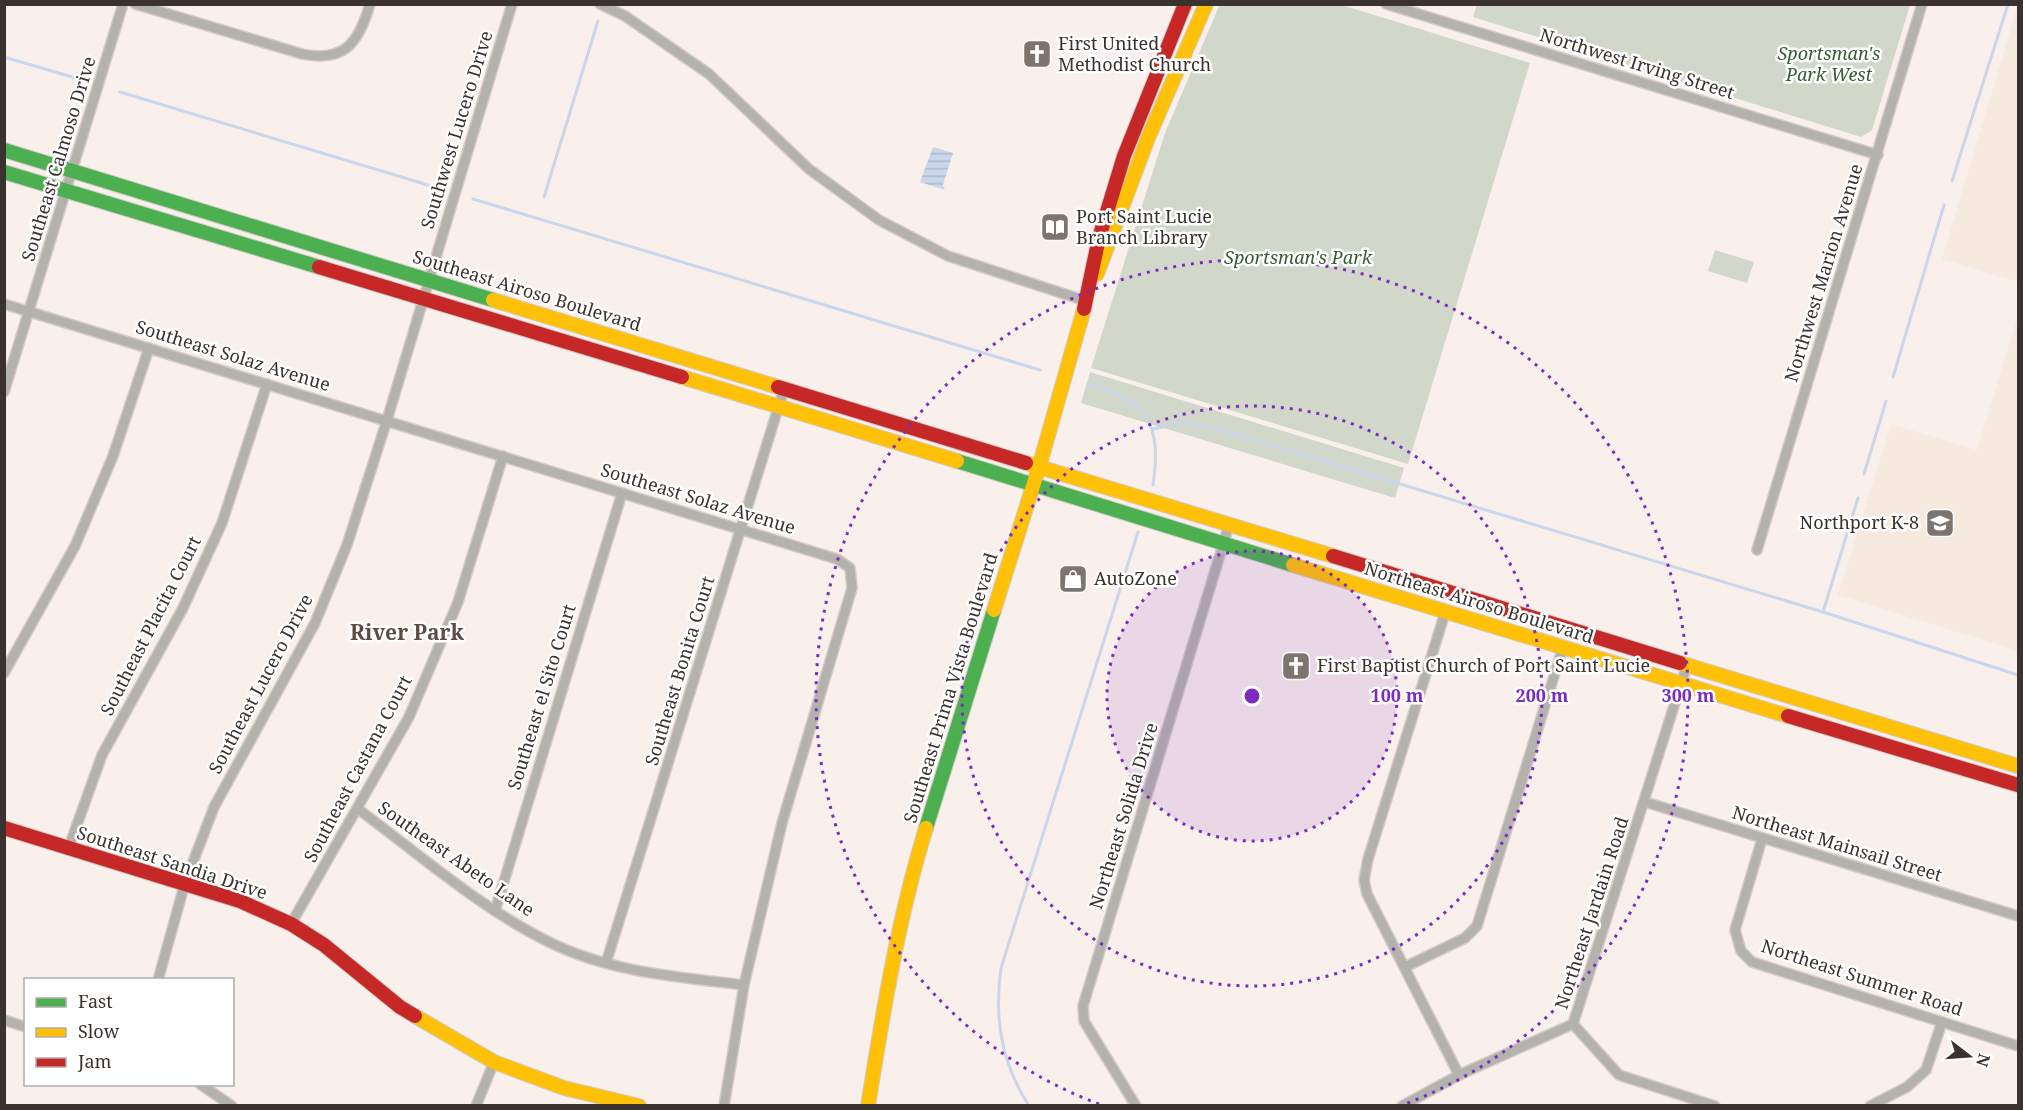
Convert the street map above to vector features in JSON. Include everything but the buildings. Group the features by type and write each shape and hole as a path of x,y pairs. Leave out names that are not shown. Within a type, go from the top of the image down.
{"main road":[{"path":"1090,286 1099,238 1128,141 1185,4"},
{"path":"1090,286 1113,244 1140,158 1206,4"},
{"name":"Southeast Airoso Boulevard","path":"4,150 1039,467"},
{"path":"4,172 1034,484"},
{"path":"252,247 258,228"},
{"name":"Southeast Prima Vista Boulevard","path":"868,1106 890,972 913,870 1034,484 1090,286"},
{"path":"597,352 603,333"},
{"name":"Northeast Airoso Boulevard","path":"1039,467 2019,766"},
{"name":"Northeast Airoso Boulevard","path":"1034,484 1445,614 1682,682 2019,785"},
{"name":"Southeast Sandia Drive","path":"4,828 240,901 291,924 324,945 400,1007 495,1062 564,1088 639,1106"}],"street":[{"name":"Southeast Calmoso Drive","path":"4,392 123,4"},
{"path":"135,4 302,54 320,57 335,55 346,49 358,37 370,4"},
{"name":"Southwest Lucero Drive","path":"422,299 512,4"},
{"path":"600,4 632,20 709,74 809,169 879,220 948,256 988,271 1086,301"},
{"name":"Northwest Irving Street","path":"1386,4 1878,155"},
{"name":"Northwest Marion Avenue","path":"1757,550 1922,4"},
{"name":"Southeast Lucero Drive","path":"159,978 185,883 214,807 315,623 347,545 387,420 422,299"},
{"name":"Southeast Solaz Avenue","path":"4,304 837,559 850,568 852,588 782,823 744,985 724,1106"},
{"path":"4,673 75,546 113,456 149,348"},
{"name":"Southeast Placita Court","path":"69,847 102,755 183,608 222,523 267,384"},
{"name":"Southeast Bonita Court","path":"606,963 784,389"},
{"name":"Southeast Castana Court","path":"291,924 409,717 458,602 502,456"},
{"name":"Southeast el Sito Court","path":"495,911 622,493"},
{"name":"Northeast Solida Drive","path":"1136,1106 1084,1021 1083,1006 1228,525"},
{"path":"1445,614 1365,872 1367,894 1459,1075"},
{"path":"1405,967 1465,938 1477,926 1563,647"},
{"name":"Northeast Jardain Road","path":"1401,1106 1459,1075 1573,1024 1687,664"},
{"name":"Northeast Mainsail Street","path":"1645,802 2019,916"},
{"name":"Southeast Abeto Lane","path":"358,809 495,911 550,943 606,963 660,975 744,985"},
{"name":"Northeast Summer Road","path":"1762,838 1735,930 1741,951 1752,962 2019,1046"},
{"path":"4,1020 24,1025"},
{"path":"1870,1106 1907,1087 1926,1070 1942,1022"},
{"path":"1573,1024 1619,1075 1715,1106"},
{"path":"476,1106 495,1062"},
{"path":"203,1086 232,1106"}],"shaded area":[{"path":"2018,5 2018,282 1942,259"},
{"name":"Northport K-8","path":"2018,315 2018,651 1838,595 1891,424 1977,450"}],"green space":[{"name":"Sportsman's Park","path":"1220,4 1342,5 1530,63 1408,464 1091,368 1165,133"},
{"name":"Sportsman's Park West","path":"1477,4 1910,5 1872,130 1861,137 1473,17"},
{"path":"1715,250 1754,262 1747,283 1708,271"},
{"path":"1090,372 1404,468 1395,498 1081,403"}],"water":[{"path":"933,147 953,153 943,185 945,190 920,182"}],"waterway":[{"path":"1952,181 2008,4"},
{"path":"544,197 598,21"},
{"path":"4,57 79,79"},
{"path":"120,92 438,188"},
{"path":"473,199 1040,370"},
{"path":"1893,377 1944,205"},
{"path":"1088,384 1125,398 1146,418 1155,446 1153,485"},
{"path":"1864,474 1886,401"},
{"path":"1153,429 1186,422 1215,428 1823,612 2018,675"},
{"path":"1823,612 1858,498"},
{"path":"1029,1106 1012,1073 1002,1039 998,1004 1001,968 1138,532"}],"traffic: fast":[{"path":"4,150 493,300"},
{"path":"4,172 319,267"},
{"path":"957,461 1293,565"},
{"path":"926,828 994,610"}],"traffic: slow":[{"path":"1097,274 1148,138 1206,4"},
{"path":"493,300 778,387"},
{"path":"994,610 1039,467 1084,309"},
{"path":"682,377 957,461"},
{"path":"1026,463 1333,556"},
{"path":"1293,565 1788,716"},
{"path":"1680,663 2018,766"},
{"path":"868,1106 899,931 926,828"},
{"path":"415,1016 494,1062 564,1088 639,1106"}],"traffic: jam":[{"path":"1084,309 1099,238 1124,156 1185,4"},
{"path":"319,267 682,377"},
{"path":"778,387 1026,463"},
{"path":"1333,556 1680,663"},
{"path":"1788,716 2018,785"},
{"path":"4,828 240,901 291,924 324,945 400,1007 415,1016"}],"place":[{"name":"First United Methodist Church","path":"1037,54"},
{"name":"Port Saint Lucie Branch Library","path":"1055,227"},
{"name":"Northport K-8","path":"1940,523"},
{"name":"AutoZone","path":"1073,579"},
{"name":"First Baptist Church of Port Saint Lucie","path":"1296,666"}],"district":[{"name":"River Park","path":"407,633"}]}
